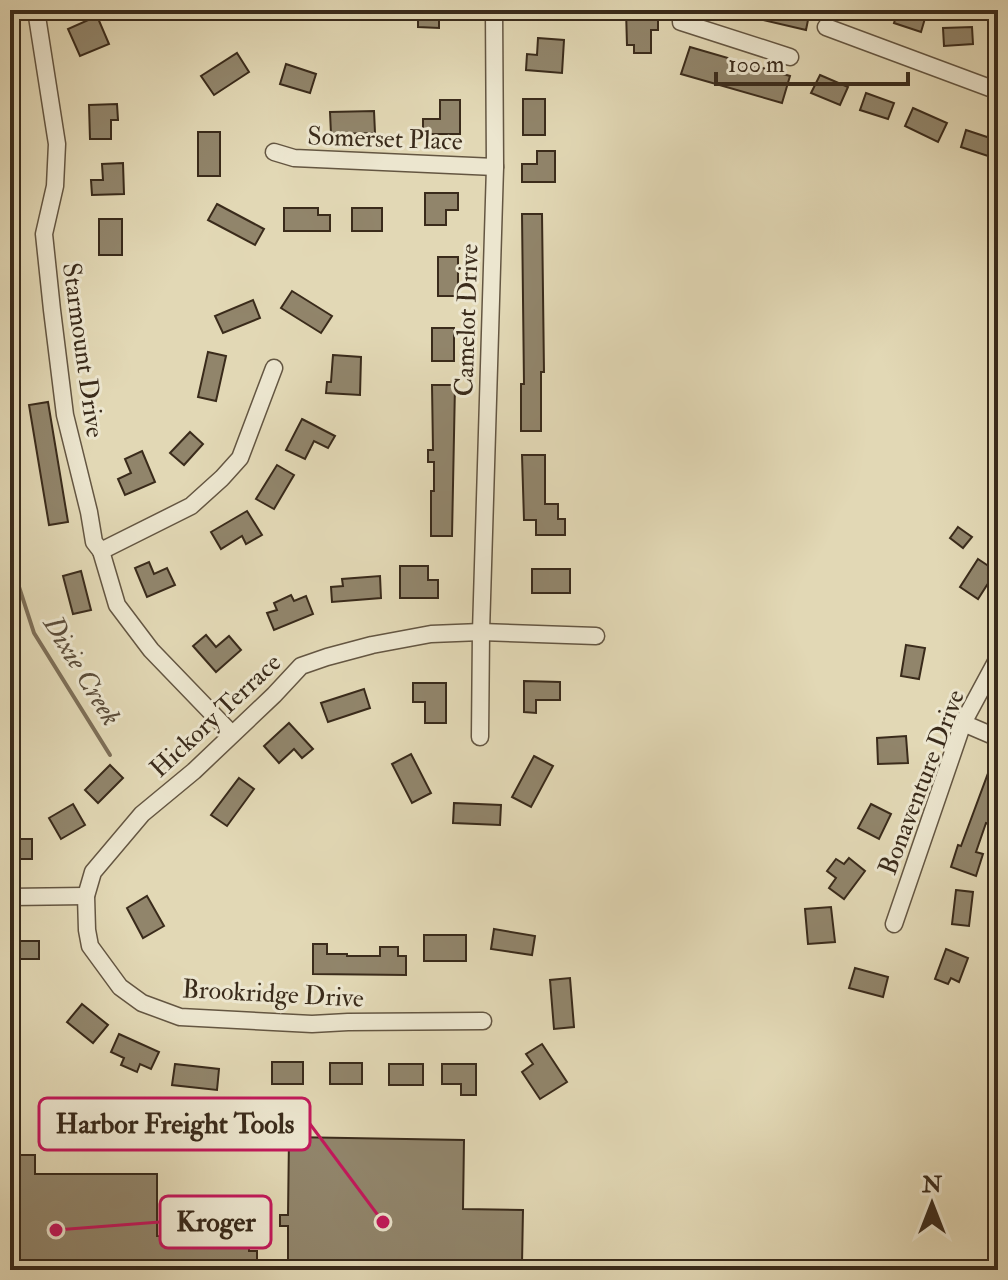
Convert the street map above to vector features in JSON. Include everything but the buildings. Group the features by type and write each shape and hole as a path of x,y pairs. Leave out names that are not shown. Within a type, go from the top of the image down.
{"street":[{"name":"Starmount Drive","path":"36,10 57,144 55,186 44,234 52,310 65,415 94,542 101,551 117,605 151,650 232,734"},
{"name":"Camelot Drive","path":"480,737 495,167 494,10"},
{"path":"681,10 681,22 790,57"},
{"path":"826,27 998,91"},
{"name":"Somerset Place","path":"274,152 294,158 495,167"},
{"path":"101,551 191,506 222,478 240,458 274,368"},
{"name":"Hickory Terrace","path":"86,896 93,872 142,814 194,771 301,666 372,645 431,634 481,632 596,636"},
{"name":"Bonaventure Drive","path":"894,924 963,723 998,658"},
{"path":"963,723 998,738"},
{"path":"10,897 86,896"},
{"name":"Brookridge Drive","path":"86,896 90,946 103,966 120,987 142,1003 180,1017 312,1024 483,1021"}],"waterway":[{"name":"Dixie Creek","path":"10,559 34,633 110,755"}],"place":[{"name":"Harbor Freight Tools","path":"383,1222"},
{"name":"Kroger","path":"56,1230"}]}
